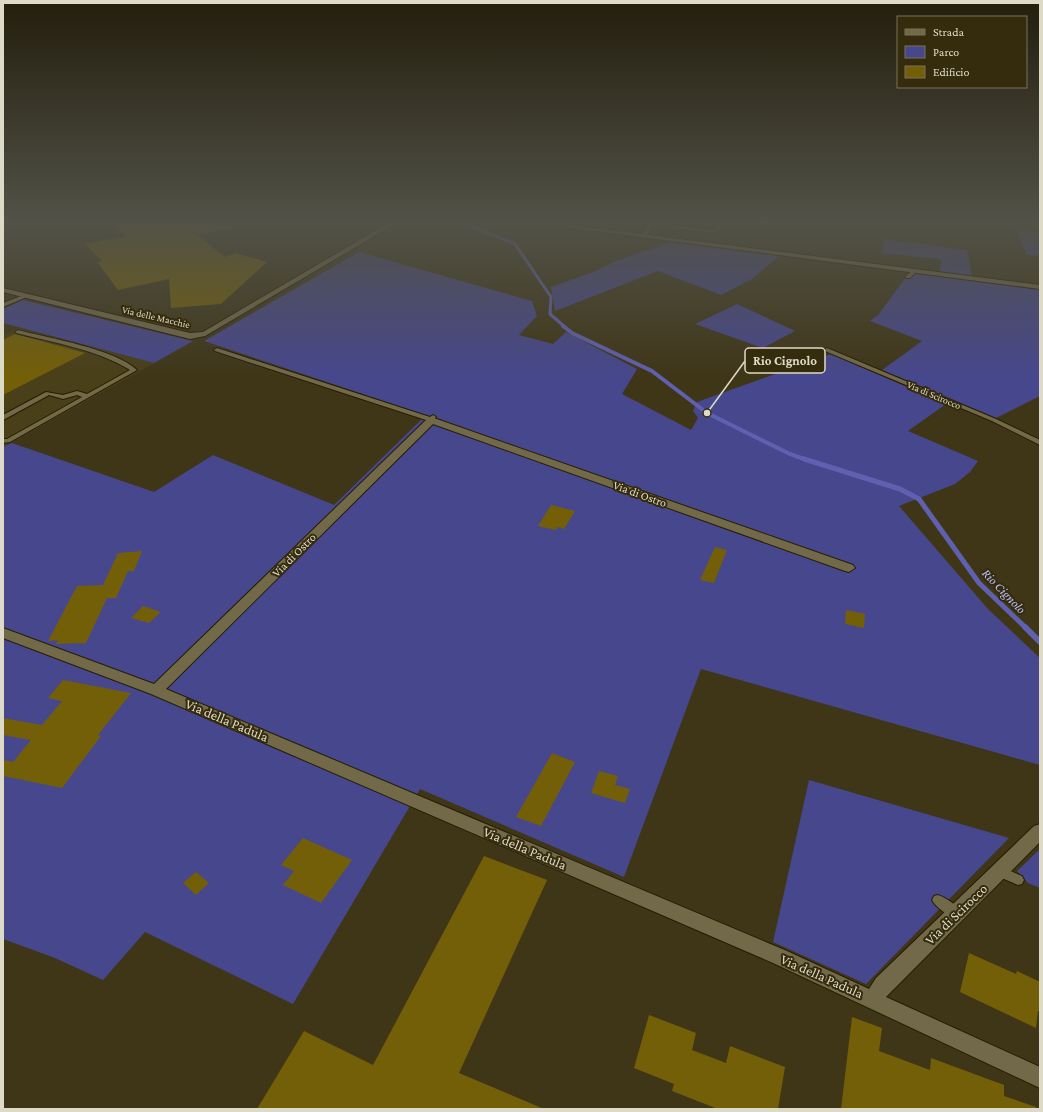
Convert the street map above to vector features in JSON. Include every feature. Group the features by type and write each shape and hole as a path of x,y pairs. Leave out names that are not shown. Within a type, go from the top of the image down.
{"street":[{"name":"Via delle Macchie","path":"3,290 190,336 205,334 309,273"},
{"path":"920,273 1007,286 1040,287"},
{"name":"Via di Ostro","path":"156,690 432,418 849,568"},
{"name":"Via della Padula","path":"3,633 156,690 780,957 1040,1078"},
{"name":"Via di Scirocco","path":"872,999 882,985 957,914 1040,830"}],"lane":[{"path":"908,277 913,273"},
{"path":"3,305 26,296"},
{"path":"3,300 10,302"},
{"path":"3,441 8,441 134,370 125,363 90,351 18,332"},
{"path":"217,350 432,418"},
{"name":"Via di Scirocco","path":"827,350 994,420 1040,443"},
{"path":"3,418 48,393 63,397 77,393 87,396"},
{"path":"999,871 1018,880"},
{"path":"938,900 957,914"}],"shaded area":[{"path":"19,328 154,363 4,447 3,335"}],"green space":[{"path":"323,273 433,273 532,301 537,316 519,335 553,344 566,332 637,369 622,394 691,430 698,418 693,411 697,402 831,354 946,404 908,431 978,461 970,472 955,484 899,506 988,609 1040,658 1040,765 701,669 624,877 420,789 293,1004 145,932 103,980 55,958 3,939 3,447 12,443 154,492 213,455 334,505 426,415 204,341"},
{"path":"591,273 653,273 555,311 551,287"},
{"path":"663,273 759,273 752,279 721,295"},
{"path":"909,273 1040,289 1040,396 996,418 882,370 922,341 870,321 878,315"},
{"path":"947,273 971,273 972,276"},
{"path":"23,300 193,341 154,363 3,323 3,309"},
{"path":"737,304 795,331 763,348 695,324"},
{"path":"809,780 1009,838 866,984 773,942"},
{"path":"1040,849 1040,888 1028,883 1017,871"}],"building":[{"path":"105,273 255,273 221,304 171,308 169,279 118,290"},
{"path":"15,334 85,353 3,395 3,340"},
{"path":"551,505 575,511 564,529 558,527 556,530 538,526"},
{"path":"715,547 727,550 714,583 700,580"},
{"path":"142,551 134,571 128,571 116,598 107,598 86,643 56,644 58,640 48,641 77,586 103,585 118,553"},
{"path":"143,606 161,612 149,623 131,618"},
{"path":"846,610 865,614 864,628 845,624"},
{"path":"63,680 131,693 98,735 101,736 62,788 3,776 3,760 13,762 31,740 3,735 3,718 42,725 62,701 48,698"},
{"path":"552,753 575,762 541,826 516,817"},
{"path":"599,771 618,776 615,785 630,789 625,803 591,793"},
{"path":"303,838 352,860 321,903 283,885 294,871 281,865"},
{"path":"484,856 547,880 459,1073 544,1109 257,1109 304,1031 373,1065"},
{"path":"196,872 209,883 196,895 183,883"},
{"path":"969,953 1016,974 1017,971 1040,982 1040,1012 1038,1011 1036,1028 960,992"},
{"path":"649,1015 696,1033 692,1050 726,1063 730,1046 785,1067 778,1109 718,1109 672,1091 674,1084 634,1068"},
{"path":"852,1017 882,1028 879,1051 930,1070 931,1058 1004,1085 1004,1096 1036,1107 1036,1109 841,1109"}],"waterway":[{"name":"Rio Cignolo","path":"535,273 551,297 550,314 565,327"},
{"name":"Rio Cignolo","path":"563,326 572,333 652,371 707,413 790,454 805,459"},
{"name":"Rio Cignolo","path":"805,459 900,489 919,499 979,583 1026,628"},
{"name":"Rio Cignolo","path":"1026,628 1040,642"}],"place":[{"name":"Rio Cignolo","path":"707,413"}]}
